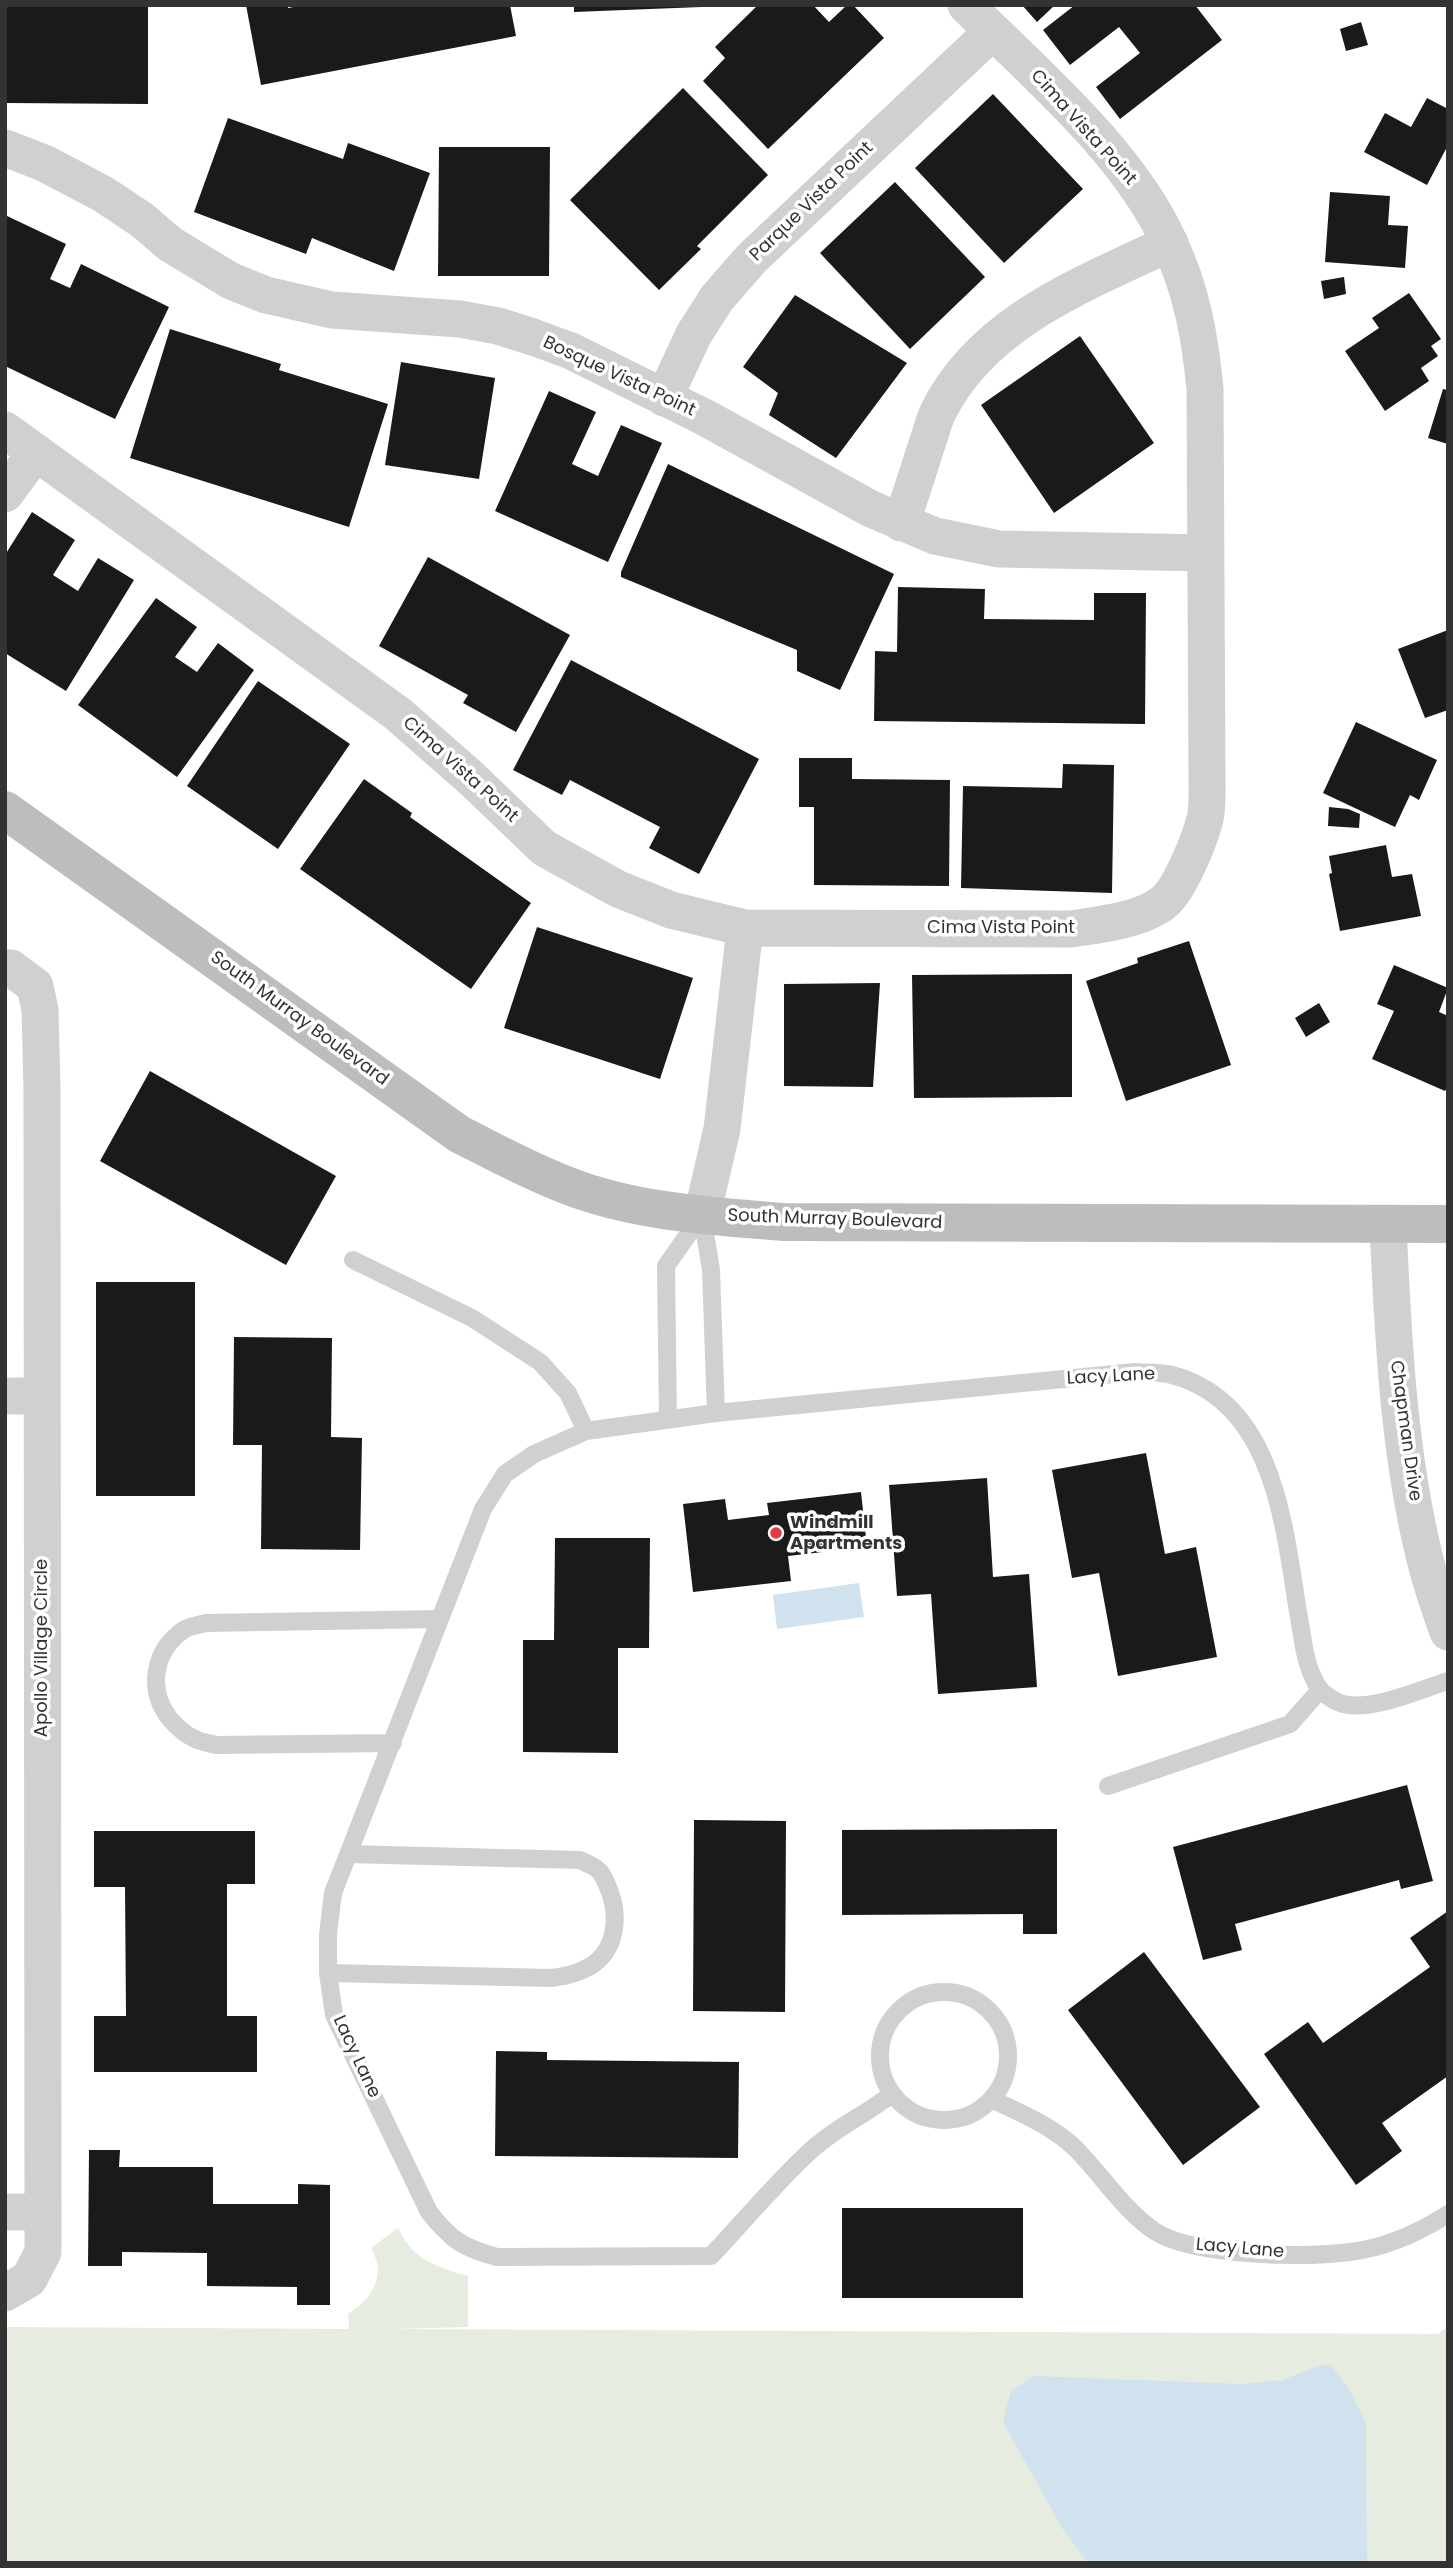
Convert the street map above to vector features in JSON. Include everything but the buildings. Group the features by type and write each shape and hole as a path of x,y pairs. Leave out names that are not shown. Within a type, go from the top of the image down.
{"main road":[{"name":"South Murray Boulevard","path":"5,810 459,1134 567,1186 616,1200 702,1215 783,1222 1448,1224"}],"street":[{"name":"Cima Vista Point","path":"5,430 398,714 472,779 544,848 618,890 671,910 745,928 1071,929 1104,925 1135,916 1164,902 1180,880 1197,845 1205,818 1205,389 1199,334 1188,291 1170,243 1146,201 1122,167 1051,89 966,5"},
{"name":"Parque Vista Point","path":"664,398 694,334 717,298 752,258 993,31"},
{"name":"Bosque Vista Point","path":"5,148 44,163 103,194 142,220 170,244 231,281 266,295 332,310 460,319 498,326 571,351 706,418 871,509 935,536 999,549 1206,553"},
{"path":"901,523 938,412 962,373 988,346 1020,320 1059,296 1170,243"},
{"path":"5,494 36,452"},
{"path":"702,1215 722,1129 745,928"},
{"name":"Apollo Village Circle","path":"5,2293 29,2279 43,2252 42,1089 40,1010 20,977"},
{"name":"Chapman Drive","path":"1388,1225 1393,1338 1408,1466 1436,1554 1448,1632"},
{"path":"5,1396 42,1396"},
{"path":"5,2212 43,2212"}],"lane":[{"path":"702,1215 711,1270 716,1413"},
{"path":"668,1420 666,1266 702,1215"},
{"path":"353,1260 472,1318 540,1362 568,1392 586,1431"},
{"name":"Lacy Lane","path":"892,2094 868,2112 839,2128 809,2152 711,2256 497,2258 469,2250 449,2236 429,2213 334,2015 328,1973 328,1934 333,1893 348,1854 483,1509 505,1474 534,1454 586,1431 716,1413 1135,1372 1170,1374 1198,1384 1227,1404 1249,1430 1263,1457 1284,1527 1307,1662 1320,1690"},
{"path":"393,1743 216,1745 194,1739 175,1725 163,1710 156,1692 154,1676 160,1658 170,1643 187,1628 206,1623 440,1619"},
{"path":"1108,1786 1290,1724 1320,1690 1340,1703 1362,1706 1448,1681"},
{"path":"328,1973 552,1978 571,1975 590,1967 604,1953 614,1934 616,1916 611,1894 600,1871 580,1860 348,1854"},
{"path":"932,1993 959,1993 989,2009 1007,2039 1007,2071 993,2099 967,2117 937,2120 922,2117 903,2106 892,2094 882,2074 881,2046 885,2032 897,2013 911,2001 932,1993"},
{"name":"Lacy Lane","path":"993,2099 1041,2123 1073,2146 1127,2205 1156,2231 1184,2244 1217,2250 1301,2255 1351,2252 1420,2231 1448,2214"}],"shaded area":[{"path":"398,2228 418,2255 436,2265 468,2276 468,2327 391,2329 1438,2334 1448,2326 1448,2563 5,2563 5,2327 349,2329 348,2314 364,2301 375,2285 378,2267 371,2248"}],"water":[{"path":"859,1583 864,1617 777,1629 773,1595"},
{"path":"1330,2364 1349,2389 1366,2423 1367,2563 1088,2563 1062,2528 1003,2422 1011,2391 1033,2376 1241,2384 1283,2380"}],"place":[{"name":"Windmill Apartments","path":"776,1533"}]}
